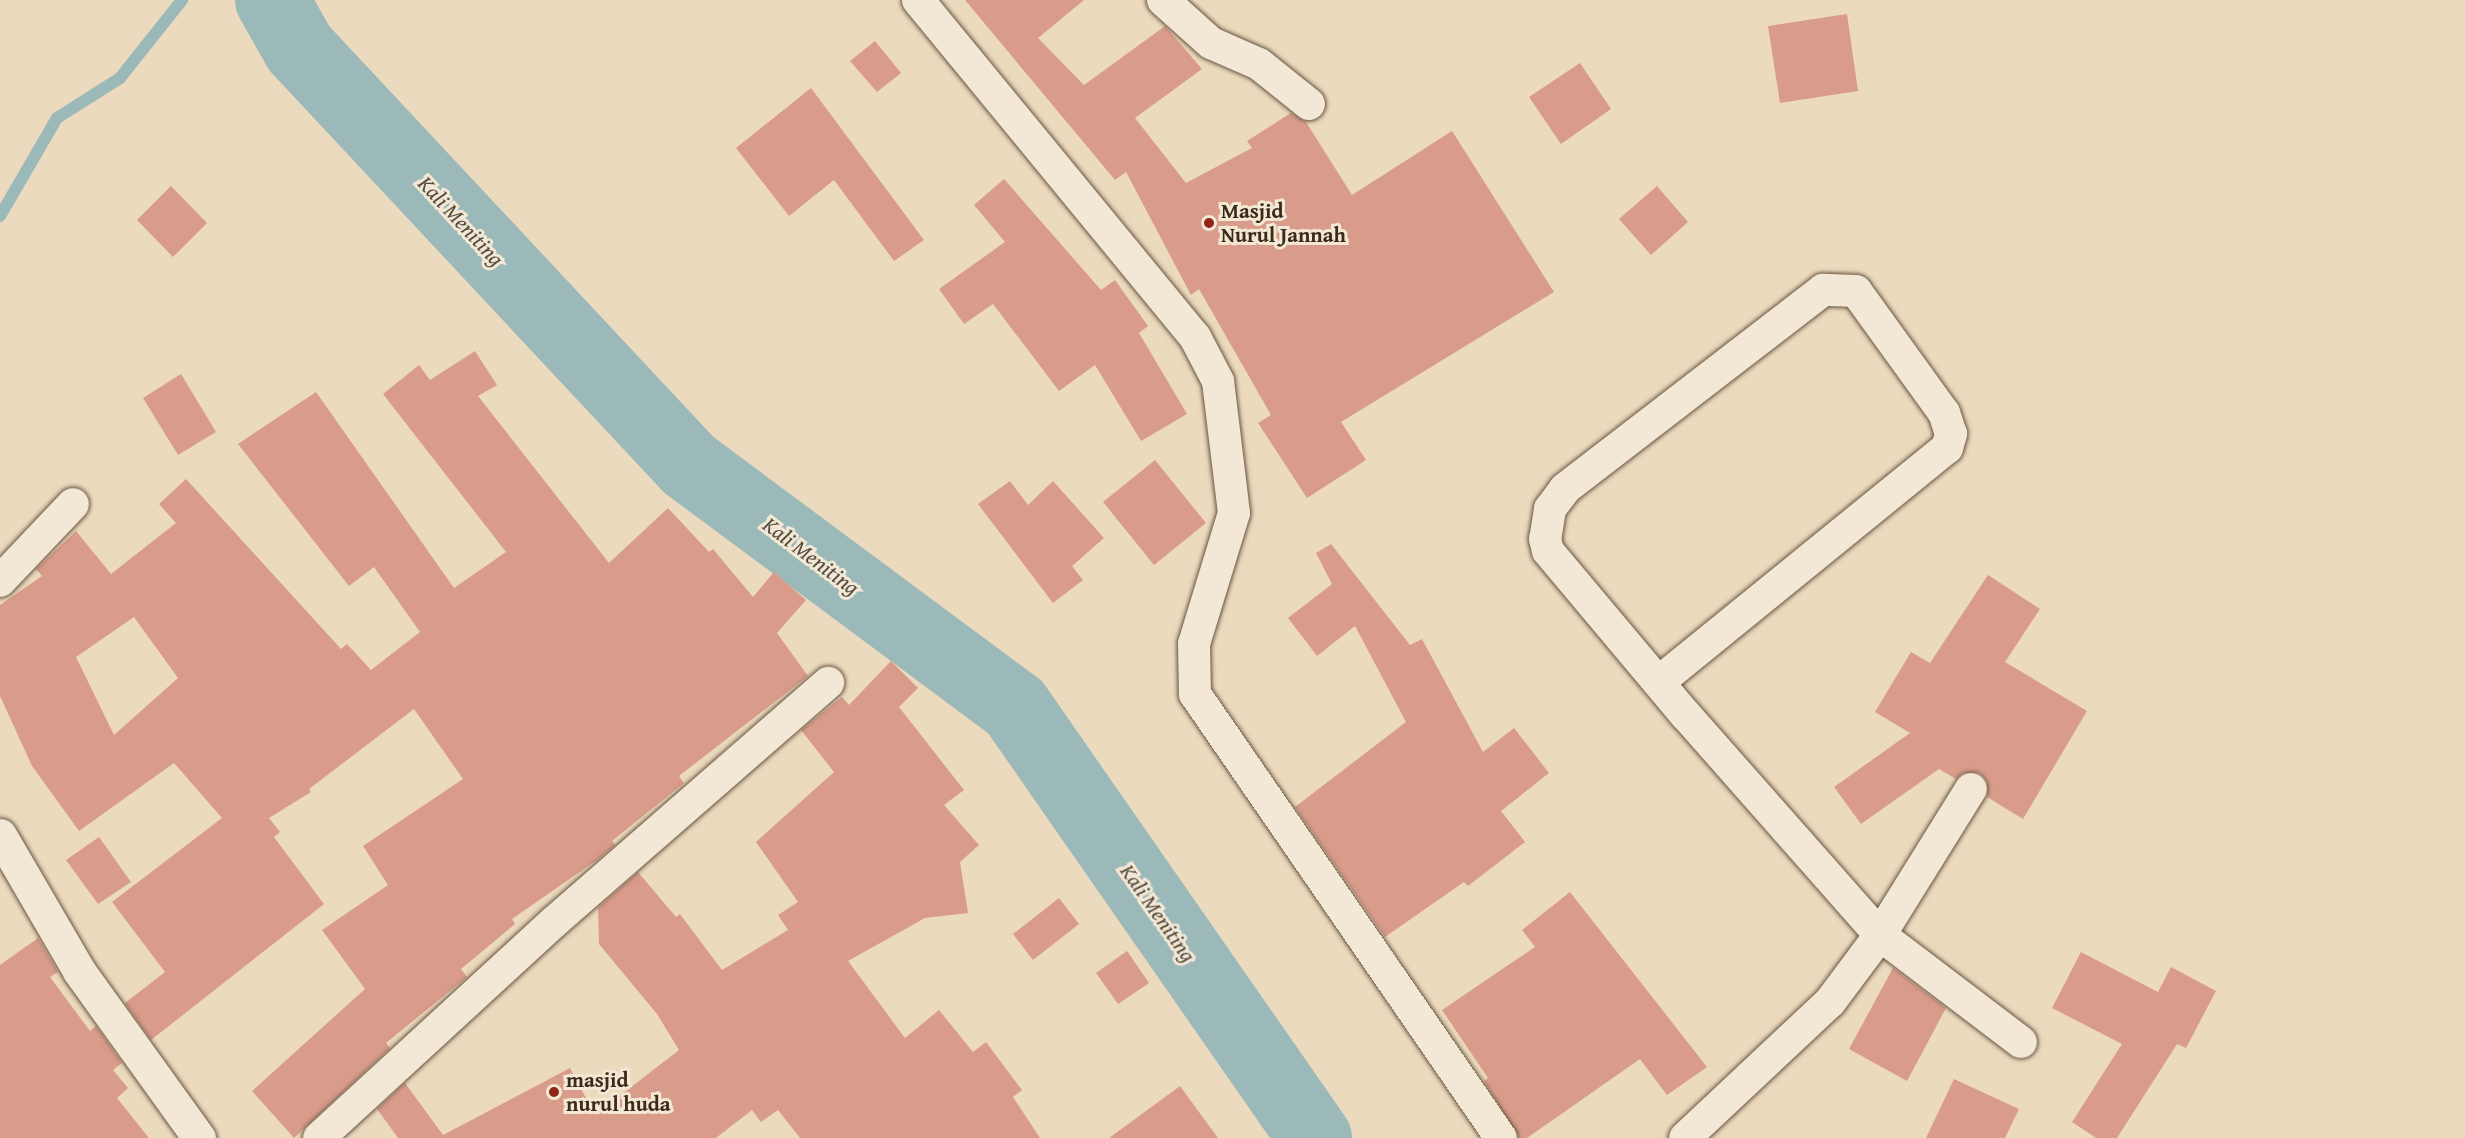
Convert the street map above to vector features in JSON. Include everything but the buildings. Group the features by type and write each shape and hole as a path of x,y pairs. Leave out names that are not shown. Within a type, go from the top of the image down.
{"street":[{"path":"918,0 1195,337 1218,381 1234,513 1193,650 1195,694 1501,1138"},
{"path":"1163,0 1211,43 1259,64 1309,104"},
{"path":"1660,681 1947,448 1951,434 1944,413 1856,291 1823,290 1565,489 1550,509 1548,551 1660,681 1880,935 2021,1042"},
{"path":"0,581 73,504"},
{"path":"319,1138 554,922 828,683"},
{"path":"1685,1138 1808,1027 1880,935 1971,789"},
{"path":"0,835 86,981 199,1138"}],"waterway":[{"path":"0,216 57,118 120,78 182,0"},
{"name":"Kali Meniting","path":"272,0 299,48 689,465 1015,707 1315,1138"}],"place":[{"name":"Masjid Nurul Jannah","path":"1209,223"},
{"name":"masjid nurul huda","path":"554,1092"}]}
